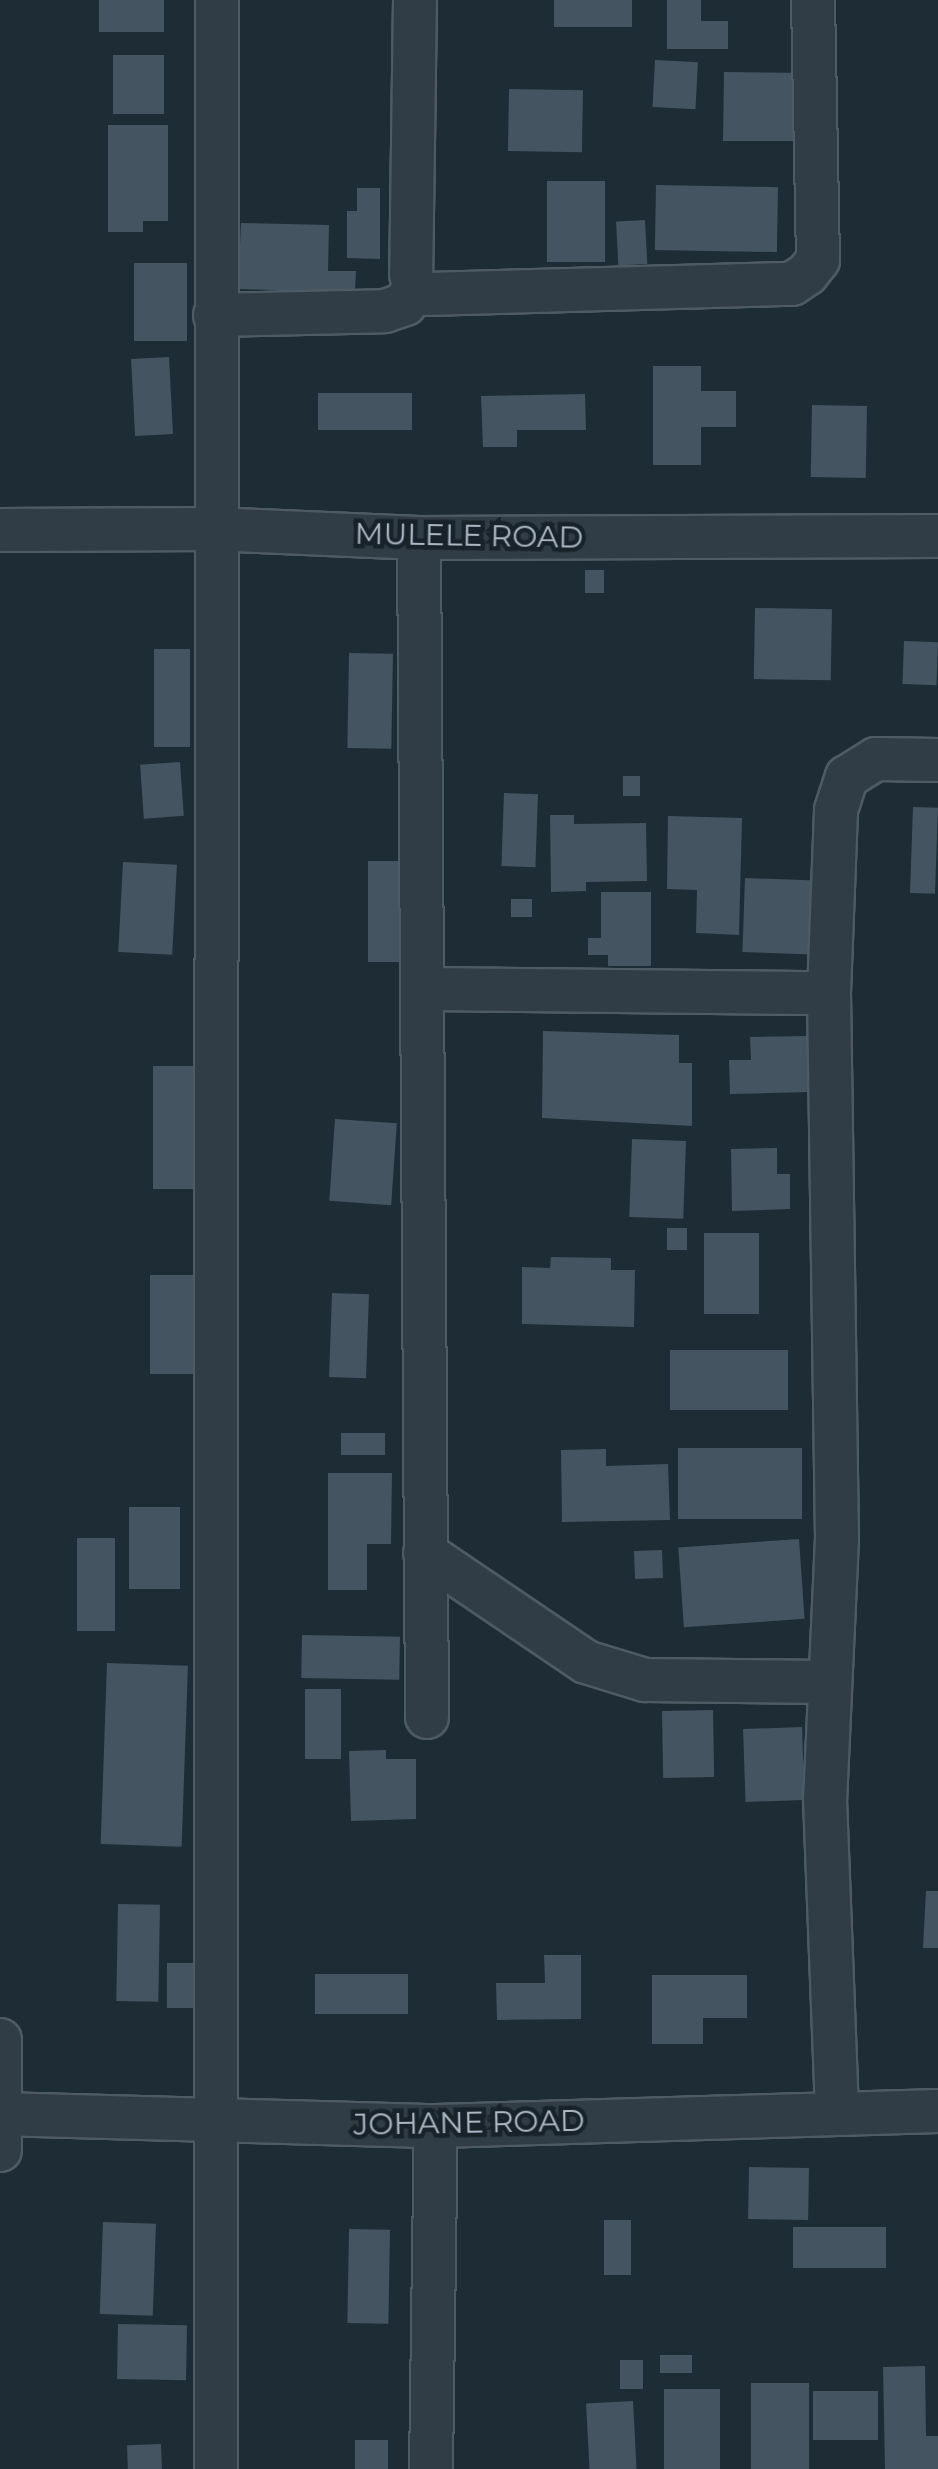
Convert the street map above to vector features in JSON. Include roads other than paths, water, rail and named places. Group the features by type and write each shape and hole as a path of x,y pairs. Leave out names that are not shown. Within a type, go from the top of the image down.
{"street":[{"path":"216,2469 212,2124 217,0"},
{"path":"215,315 385,310 405,304 414,288 415,0"},
{"path":"414,288 427,294 792,284 807,274 818,260 813,0"},
{"name":"MULELE ROAD","path":"0,530 213,529 420,538 938,536"},
{"path":"420,538 426,989 427,1717"},
{"path":"837,2113 825,1798 837,1538 829,993 836,810 847,777 876,760 938,760"},
{"path":"426,989 829,993"},
{"path":"424,1553 586,1662 645,1680 829,1682"},
{"path":"0,2040 0,2150"},
{"name":"JOHANE ROAD","path":"0,2114 212,2124 436,2126 938,2111"},
{"path":"431,2469 436,2126"}]}
